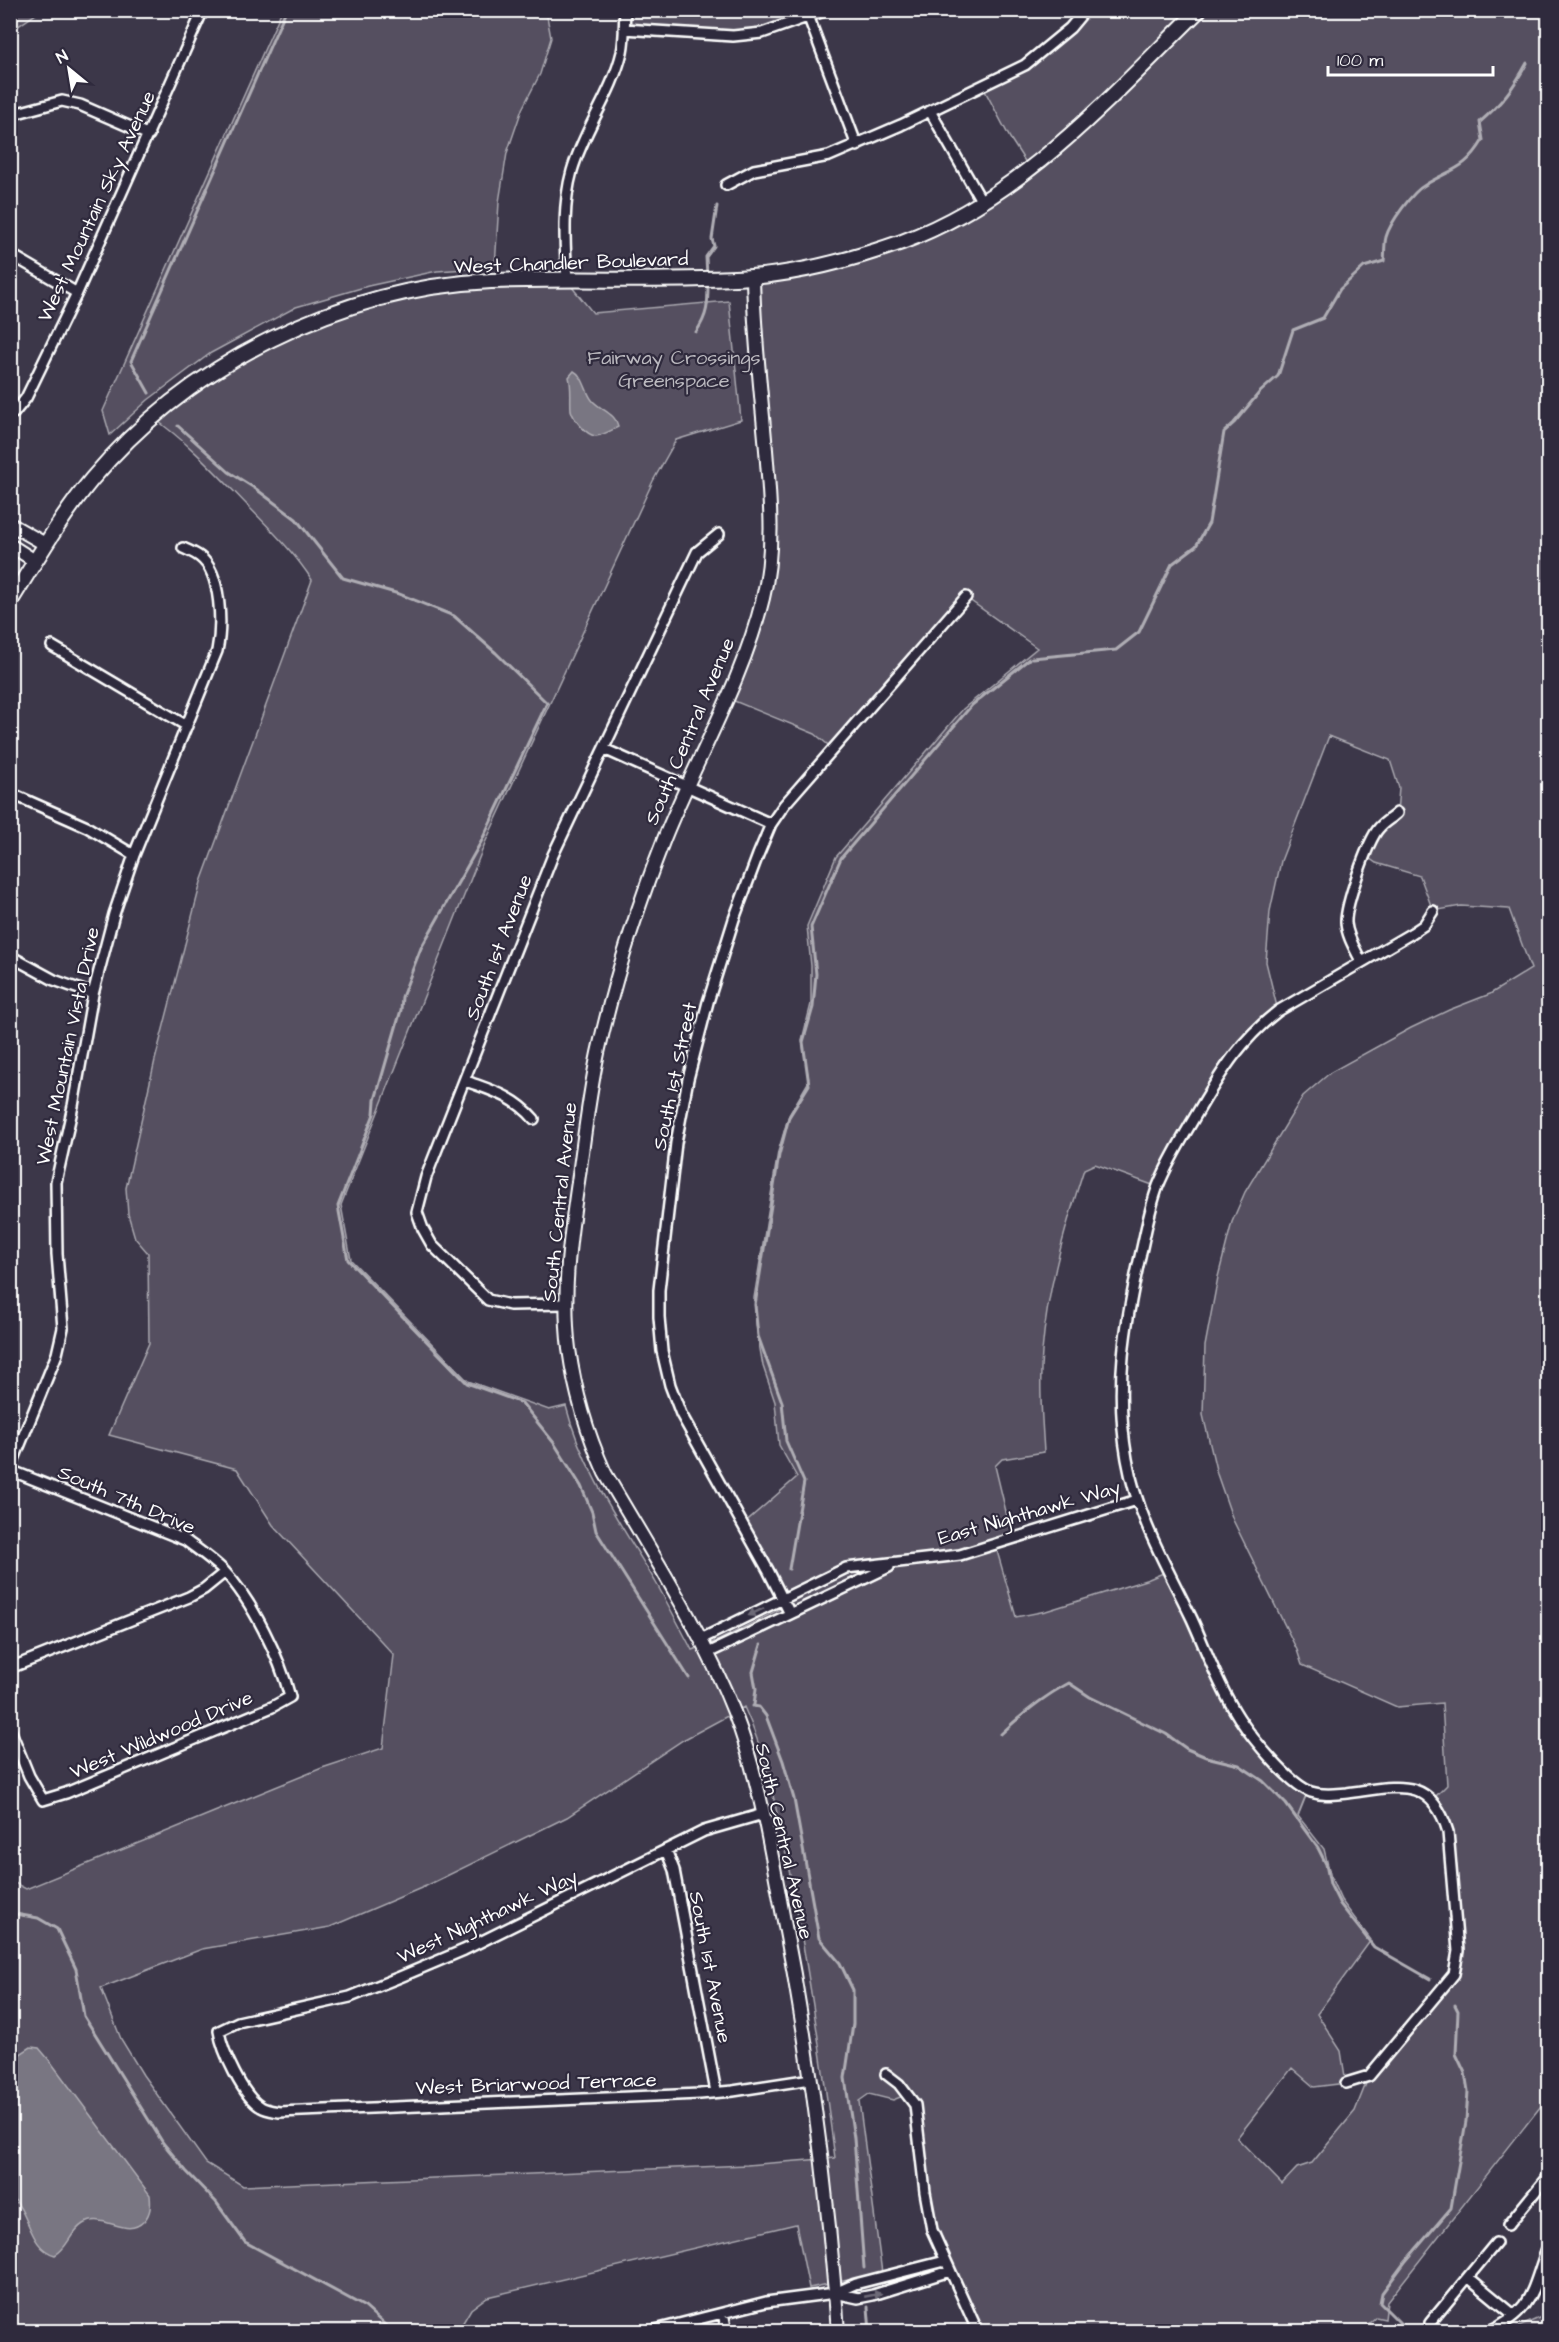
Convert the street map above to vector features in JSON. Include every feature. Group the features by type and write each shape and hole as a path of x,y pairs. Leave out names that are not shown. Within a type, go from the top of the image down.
{"main road":[{"name":"West Chandler Boulevard","path":"10,602 59,522 93,479 135,433 154,415 224,365 296,327 370,300 439,287 489,281 753,277 851,258 904,241 945,223 1031,170 1082,127 1199,10"}],"street":[{"name":"West Mountain Sky Avenue","path":"12,413 26,398 77,293 203,10"},
{"path":"567,281 565,212 572,173 622,52 626,10"},
{"path":"624,28 733,36 762,33 827,10"},
{"path":"726,185 754,170 829,156 857,146 1025,65 1070,28 1085,10"},
{"path":"809,18 857,146"},
{"path":"10,115 62,101 80,105 149,135"},
{"path":"930,111 982,202"},
{"path":"10,254 77,293"},
{"name":"South Central Avenue","path":"753,277 770,494 768,568 763,596 741,666 686,786 645,888 629,938 598,1053 574,1210 566,1304 574,1382 582,1418 593,1447 605,1473 701,1639 718,1674 734,1712 764,1814 811,2079 838,2331"},
{"path":"10,524 45,544"},
{"name":"South 1st Avenue","path":"566,1304 510,1305 488,1300 432,1245 417,1212 426,1177 466,1081 553,855 697,552 719,534"},
{"path":"10,545 35,561"},
{"name":"West Mountain Vista Drive","path":"10,1469 57,1354 63,1328 57,1254 56,1182 73,1106 93,994 114,914 134,855 217,651 220,616 212,575 202,558 183,548"},
{"name":"South 1st Street","path":"790,1614 681,1414 670,1385 662,1351 659,1290 676,1143 688,1079 708,1002 731,929 771,824 784,805 966,597"},
{"path":"52,646 187,726"},
{"path":"604,749 771,824"},
{"path":"10,793 87,826 134,855"},
{"path":"1361,961 1347,931 1346,912 1352,891 1378,829 1397,813"},
{"path":"1346,2084 1369,2076 1454,1974 1458,1951 1448,1832 1443,1814 1432,1800 1408,1787 1331,1795 1308,1791 1298,1785 1251,1737 1229,1702 1187,1608 1155,1545 1137,1500 1125,1442 1121,1368 1130,1299 1158,1187 1169,1162 1235,1051 1278,1011 1412,933 1424,925 1433,911"},
{"path":"10,956 54,980 93,994"},
{"path":"466,1081 510,1097 522,1105 534,1119"},
{"name":"South 7th Drive","path":"10,1469 184,1540 225,1572 254,1613 278,1662 290,1697"},
{"name":"East Nighthawk Way","path":"701,1639 846,1568 960,1555 1137,1500"},
{"name":"East Nighthawk Way","path":"708,1653 896,1563"},
{"path":"10,1668 189,1597 204,1589 225,1572"},
{"name":"West Wildwood Drive","path":"10,1729 29,1776 44,1800 261,1712 290,1697"},
{"name":"West Nighthawk Way","path":"262,2108 251,2099 242,2085 221,2046 219,2031 238,2022 350,1997 464,1950 720,1825 764,1814"},
{"name":"South 1st Avenue","path":"666,1850 674,1870 716,2092"},
{"path":"886,2074 899,2084 915,2105 925,2192 932,2230 978,2331"},
{"name":"West Briarwood Terrace","path":"262,2108 279,2112 716,2092 811,2079"},
{"path":"1508,2225 1548,2176"},
{"path":"1540,2187 1548,2194"},
{"path":"1430,2323 1496,2243"},
{"path":"1487,2331 1499,2326 1514,2315 1532,2296 1548,2247"},
{"path":"647,2331 766,2302 835,2293 855,2284 945,2261"},
{"path":"835,2293 858,2298 899,2289 950,2271"},
{"path":"896,2275 899,2289"},
{"path":"1468,2277 1514,2315"},
{"path":"723,2313 727,2331"}],"green space":[{"path":"11,10 40,10 40,11 11,31"},
{"path":"282,10 546,11 551,38 540,74 522,109 507,153 499,202 495,267 437,271 368,286 296,307 211,353 148,400 110,435 103,411"},
{"path":"625,11 827,11 762,33 624,29"},
{"name":"Fairway Crossings Greenspace","path":"1085,11 1548,11 1548,2097 1387,2302 1385,2319 1376,2317 1360,2331 978,2331 932,2230 915,2105 908,2094 893,2100 869,2094 859,2101 882,2273 809,2288 796,2224 487,2297 471,2309 458,2331 11,2331 11,1881 26,1889 322,1768 383,1748 394,1655 273,1525 237,1469 109,1435 149,1343 148,1253 135,1238 128,1214 126,1188 155,1060 201,882 312,580 282,542 213,470 178,437 152,417 296,327 439,287 567,281 593,313 729,301 741,420 676,440 653,481 485,843 341,1205 351,1260 468,1381 549,1410 566,1406 592,1475 655,1581 692,1650 719,1640 786,1606 742,1525 797,1477 779,1445 775,1402 763,1366 754,1298 778,1152 789,1115 809,1081 802,1040 811,1004 811,966 807,926 836,857 963,709 1037,648 965,597 833,749 815,734 727,698 768,568 753,277 904,241 1030,169 1010,138 982,85 1025,65","holes":["1329,736 1390,760 1399,788 1397,813 1378,829 1366,856 1376,863 1420,876 1433,911 1461,906 1509,909 1531,969 1490,994 1411,1028 1331,1072 1303,1096 1245,1192 1232,1222 1218,1277 1205,1346 1203,1415 1217,1474 1233,1520 1297,1650 1302,1665 1397,1707 1442,1703 1447,1785 1432,1800 1448,1832 1458,1951 1454,1974 1369,2076 1355,2111 1312,2163 1297,2168 1282,2184 1237,2138 1292,2068 1314,2087 1346,2083 1341,2051 1317,2014 1371,1940 1341,1900 1331,1878 1324,1849 1298,1816 1308,1791 1251,1737 1168,1571 1046,1611 1016,1617 995,1544 1016,1538 1008,1520 995,1466 1002,1459 1044,1452 1041,1402 1044,1329 1058,1259 1084,1169 1095,1164 1158,1187 1235,1051 1278,1011 1266,962 1270,911 1281,861","744,1707 765,1765 788,1865 814,2011 835,2158 747,2165 243,2186 206,2163 143,2075 121,2039 101,1988 202,1949 330,1927 426,1886 567,1817 683,1740"]},
{"path":"1548,2314 1548,2331 1510,2331"}],"shaded area":[{"path":"574,371 580,376 592,400 614,418 618,427 596,436 577,422 571,410 569,377"},
{"path":"31,2047 39,2048 50,2061 150,2195 148,2215 137,2226 130,2228 91,2221 79,2227 55,2255 40,2245 22,2211 11,2196 11,2060"}],"waterway":[{"path":"149,393 131,361 286,10"},
{"path":"1032,658 1116,650 1139,632 1172,564 1196,546 1209,523 1224,432 1259,393 1278,376 1293,330 1323,318 1340,289 1364,267 1384,261 1386,237 1402,208 1420,189 1458,167 1470,157 1483,140 1480,122 1506,95 1527,63"},
{"path":"707,276 706,257 714,246 712,239 717,206"},
{"path":"696,332 706,309 708,283"},
{"path":"178,426 229,472 296,519 343,578 399,594 454,616 547,703 481,842 421,948 402,997 401,1010 375,1100 374,1114 338,1206 348,1260 467,1383 522,1403 554,1443 581,1486 592,1512 596,1531 689,1678"},
{"path":"789,1569 804,1482 786,1441 782,1402 758,1336 755,1305 779,1155 789,1117 809,1085 803,1042 813,1007 816,974 811,927 841,858 972,705 1029,659"},
{"path":"754,1705 756,1689 753,1672 761,1645"},
{"path":"1001,1734 1034,1706 1069,1683 1090,1697 1166,1734 1187,1749 1206,1757 1239,1765 1263,1781 1286,1804 1318,1848 1326,1864 1330,1884 1340,1904 1374,1947 1430,1979"},
{"path":"753,1706 759,1707 766,1716 794,1799 819,1938 840,1963 853,1990 853,2024 845,2078 854,2138 864,2268"},
{"path":"10,1913 38,1918 57,1929 76,1969 84,2016 163,2143 216,2202 245,2242 365,2307 393,2332"},
{"path":"1409,2332 1380,2303 1382,2293 1405,2262 1451,2208 1466,2121 1468,2091 1465,2073 1456,2054 1458,2011 1455,2005"},
{"path":"868,2307 870,2332"}]}
